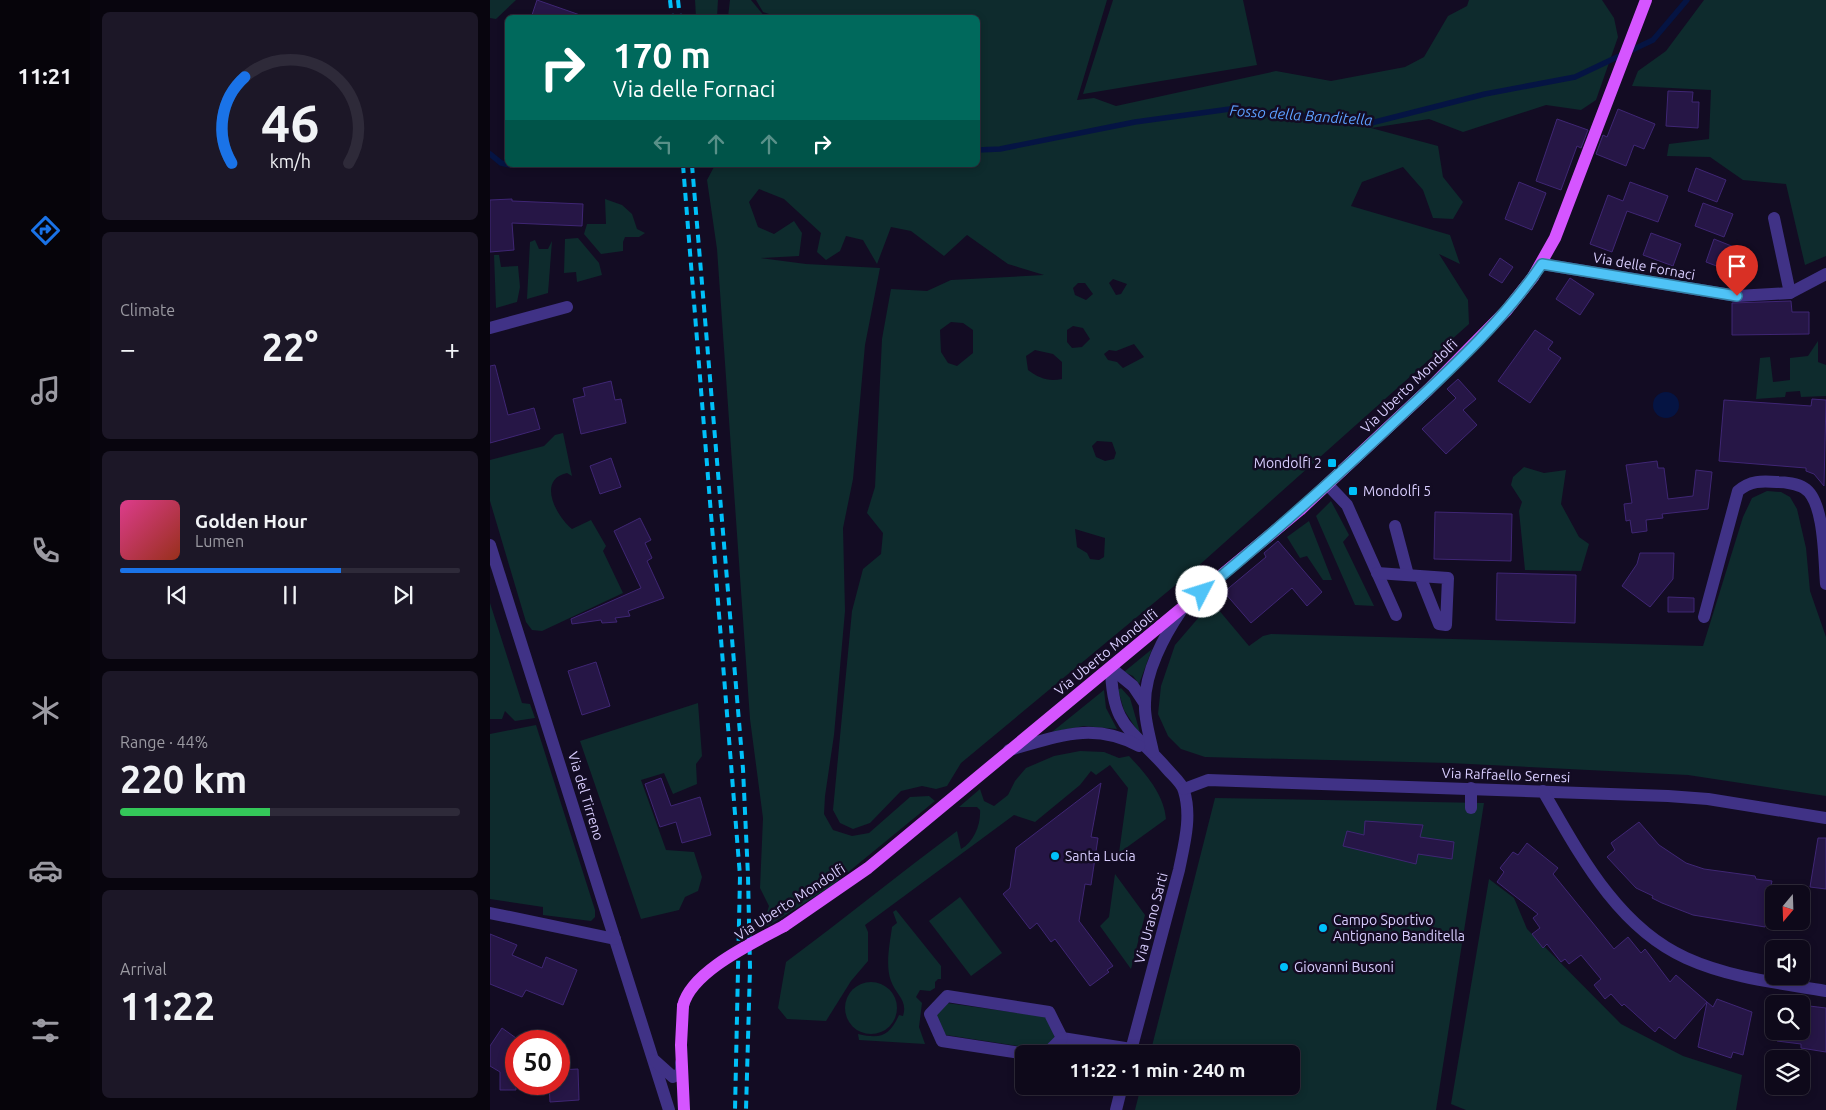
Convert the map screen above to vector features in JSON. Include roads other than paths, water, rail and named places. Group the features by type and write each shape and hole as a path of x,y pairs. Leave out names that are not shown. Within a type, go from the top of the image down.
{"main road":[{"name":"Via Uberto Mondolfi","path":"684,1110 681,1045 683,1006 688,992 711,970 784,926 868,868 1182,609 1328,485 1428,390 1506,311 1542,264 1555,238 1646,0"}],"street":[{"path":"1774,218 1790,293"},
{"name":"Via delle Fornaci","path":"1542,264 1737,296 1790,293 1826,274"},
{"path":"490,328 567,307"},
{"path":"1704,617 1738,491 1756,481 1781,482 1805,488 1813,499 1819,514 1826,584"},
{"path":"1328,485 1347,505 1396,615"},
{"path":"1377,573 1414,576 1395,526"},
{"name":"Via del Tirreno","path":"490,545 669,1110"},
{"path":"1144,704 1158,654 1182,609"},
{"path":"1111,668 1133,686 1144,704 1152,752"},
{"path":"1111,668 1111,689 1117,713 1124,726 1152,752 1184,788"},
{"path":"1008,751 1064,736 1097,732 1125,739 1152,752"},
{"name":"Via Raffaello Sernesi","path":"1184,788 1208,780 1543,791 1708,799 1826,818"},
{"name":"Via Urano Sarti","path":"1133,1045 1185,843 1187,821 1184,788"},
{"path":"1471,788 1471,808"},
{"path":"1543,791 1608,894 1633,921 1656,940 1684,957 1721,971 1826,990"},
{"path":"490,914 615,939"},
{"path":"1015,1052 942,1041 930,1014 947,996 1049,1012 1062,1038"},
{"path":"1062,1038 1099,1045"},
{"path":"1055,1045 1062,1038"},
{"name":"Via del Tirreno","path":"651,1056 673,1077 681,1073 681,1045"},
{"path":"1116,1110 1120,1095"}],"waterway":[{"name":"Fosso della Banditella","path":"980,150 1000,149 1135,122 1230,109 1371,123 1485,94 1575,77 1653,40 1687,0"},
{"name":"Fosso della Banditella","path":"490,154 505,164"}],"railway":[{"path":"670,0 672,15"},
{"path":"678,0 680,15"},
{"path":"683,167 740,876 735,1110"},
{"path":"692,167 743,769 750,968 746,1110"}],"place":[{"name":"Mondolfi 2","path":"1332,463"},
{"name":"Mondolfi 5","path":"1353,491"},
{"name":"Santa Lucia","path":"1055,856"},
{"name":"Campo Sportivo Antignano Banditella","path":"1323,928"},
{"name":"Giovanni Busoni","path":"1284,967"}]}
